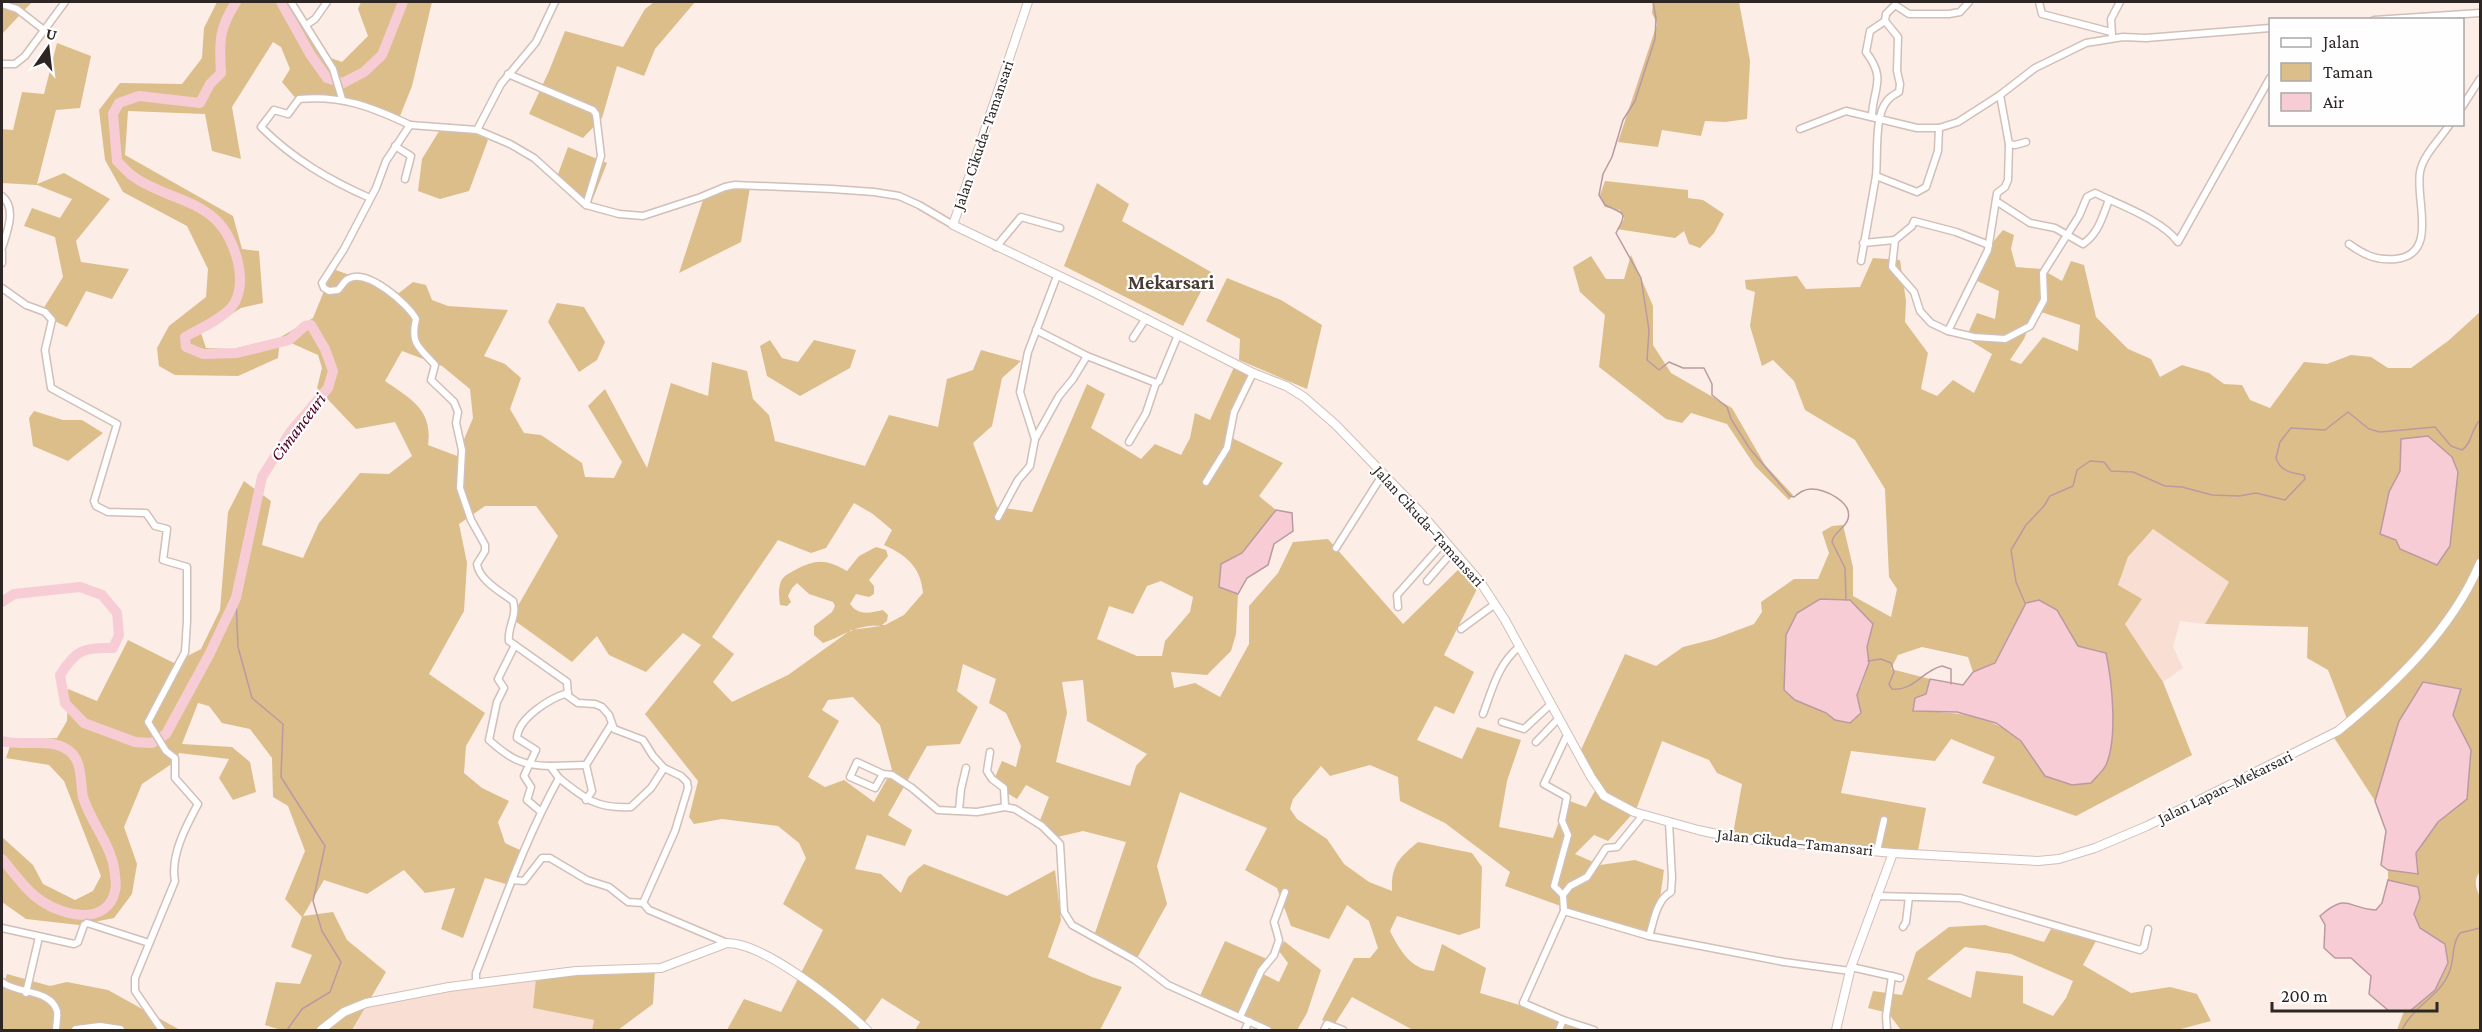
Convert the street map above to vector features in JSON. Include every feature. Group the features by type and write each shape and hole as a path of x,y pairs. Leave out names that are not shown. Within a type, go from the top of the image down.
{"street":[{"path":"2,64 19,62 65,2"},
{"path":"291,2 333,69 342,99"},
{"path":"306,24 315,19 327,2"},
{"path":"477,130 508,74 537,42 555,2"},
{"name":"Jalan Cikuda–Tamansari","path":"1028,2 953,225 1146,318 1253,373 1286,386 1304,397 1336,425 1420,512 1481,583 1604,796 1643,815 1735,838 1893,853 1851,970 1836,1030"},
{"path":"1861,261 1876,176 1876,146 1881,118 1886,101 1899,92 1900,84 1897,71 1898,37 1885,21 1886,14 1894,5 1909,14 1949,15 1959,12 1969,2"},
{"path":"2039,2 2042,14 2112,35"},
{"path":"2112,35 2111,19 2120,2"},
{"path":"2,4 17,9 44,30"},
{"path":"2400,18 2481,12"},
{"path":"1872,116 1872,102 1877,93 1878,77 1876,65 1866,52 1870,31 1885,21"},
{"path":"1800,129 1846,111 1917,128 1939,128 1958,122 2052,58 2086,43 2112,35 2269,28"},
{"path":"508,74 593,110 596,114 601,156 586,205"},
{"path":"2464,105 2481,79"},
{"path":"1896,240 1892,267 1914,292 1920,311 1931,322 1948,331 1974,337 2005,339 2030,326 2044,300 2043,273 2068,235 2087,197 2095,193 2170,231 2178,242 2269,82"},
{"path":"1948,331 1984,260 1989,245 1997,193 2005,187 2008,180 2009,144 2000,95"},
{"path":"370,198 330,180 291,152 283,149 261,127 274,110 288,114 299,99 342,99 383,112 410,125 477,130 510,144 534,158 586,205 619,214 643,216 725,187 832,189 899,196 953,225"},
{"path":"410,125 395,146 344,249 322,283 329,291 338,290 348,279 358,277 370,280 410,309 416,319 412,334 414,342 435,365 431,380 454,402 458,412 456,423 462,450 460,488 471,520 485,546 485,551 477,564 478,569 482,576 513,601 515,614 508,635 509,641 567,682 568,696 578,703 595,704 602,707 609,715 611,725 617,732 643,740 664,768 681,776 687,782 675,831 643,903"},
{"path":"2349,244 2367,256 2386,260 2405,258 2418,249 2422,233 2420,169 2449,126"},
{"path":"1876,176 1917,192 1922,191 1926,187 1938,151 1939,128"},
{"path":"2009,144 2026,142"},
{"path":"395,146 411,156 405,179"},
{"path":"2,196 9,205 2,263"},
{"path":"1996,201 2030,224 2055,228 2083,244 2097,230 2109,200"},
{"path":"996,247 1021,217 1060,228"},
{"path":"1863,243 1896,240 1912,226 1914,221 1956,232 1989,245"},
{"path":"1035,439 1020,392 1028,352 1057,276"},
{"path":"2,288 26,305 45,312 52,320 45,350 51,388 117,424 94,501 96,506 108,512 146,513 155,526 167,529 163,560 187,567 185,652 148,722 175,758 175,778 198,804 187,826 173,869 175,881 135,978 135,991 162,1030"},
{"path":"1133,338 1146,318"},
{"path":"1036,330 1087,356 1156,383"},
{"path":"1129,442 1146,413 1156,383 1159,381 1178,335"},
{"path":"998,517 1018,480 1030,466 1035,439 1059,396 1087,356"},
{"path":"1206,482 1227,448 1234,412 1253,373"},
{"path":"1336,548 1383,474"},
{"path":"1398,607 1397,595 1444,542"},
{"path":"1427,581 1453,551"},
{"name":"Jalan Lapan–Mekarsari","path":"1893,853 2049,860 2095,848 2205,798 2338,731 2354,718 2410,663 2446,622 2481,563"},
{"path":"1461,629 1495,604"},
{"path":"514,645 498,678 504,688 497,702 489,740 503,753 531,766 586,765"},
{"path":"1484,714 1496,677 1510,654 1519,647"},
{"path":"540,811 527,800 531,787 524,776 531,766 536,750 517,738 517,732 534,712 547,702 554,697 568,693"},
{"path":"1502,722 1524,729 1551,704"},
{"path":"1536,742 1559,718"},
{"path":"586,800 592,791 586,765 611,725"},
{"path":"1567,735 1544,784 1567,797 1562,821 1568,835 1554,886 1563,895 1564,911 1523,1003 1594,1030"},
{"path":"990,752 987,771 992,779 1004,788 1005,807"},
{"path":"883,774 875,788 850,777 857,762 883,774 892,775 926,798 938,810 977,812 1005,807 1015,809 1042,826 1060,844 1065,912 1072,925 1135,960 1168,985 1268,1030"},
{"path":"550,766 559,778 586,800 609,808 631,807 651,788 664,768"},
{"path":"959,810 966,768"},
{"path":"476,983 476,973 512,880 540,811 559,778"},
{"path":"1563,895 1570,886 1587,877 1606,848 1617,847 1643,815"},
{"path":"1877,851 1884,820"},
{"path":"1649,936 1659,903 1671,892 1670,822"},
{"path":"512,880 524,881 542,858 550,858 586,880 609,886 628,902 643,903 649,910 727,944 749,946 781,964 842,1008 867,1030"},
{"path":"1240,1017 1261,972 1274,955 1279,940 1274,922 1285,892"},
{"path":"1876,896 1960,898 2140,950 2144,947 2148,929"},
{"path":"1903,927 1906,922 1909,897"},
{"path":"1564,911 1649,936 1784,962 1900,978"},
{"path":"2,928 74,944 78,942 87,923 149,943"},
{"path":"26,993 39,936"},
{"path":"321,1030 344,1012 366,1003 476,983 576,971 649,970 727,944"},
{"path":"1887,1030 1886,1016 1892,976"},
{"path":"2,982 10,988 42,995 51,1001 57,1011 56,1030"},
{"path":"1559,1030 1563,1020"},
{"path":"1245,1030 1249,1021"},
{"path":"1324,1030 1327,1024 1343,1030"},
{"path":"76,1030 100,1027 120,1030"}],"shaded area":[{"path":"2153,529 2229,582 2205,624 2180,621 2173,647 2183,668 2163,682 2125,624 2118,586 2128,557"},
{"path":"536,978 533,1008 594,1020 592,1030 352,1030 370,1000"}],"green space":[{"path":"2,2 32,2 2,34"},
{"path":"217,2 294,2 299,7 322,55 342,62 368,36 358,9 361,2 432,2 412,86 398,121 338,100 298,101 282,82 290,69 281,47 273,42 232,107 241,159 212,151 205,114 128,111 125,155 233,216 242,249 259,251 263,303 241,308 201,333 206,348 232,349 279,338 313,318 333,269 399,293 413,282 426,285 432,300 448,306 508,310 484,356 505,364 521,378 510,409 524,433 541,435 582,463 585,477 614,478 622,462 588,406 605,389 647,468 671,383 708,396 712,362 747,371 753,399 769,415 775,441 865,466 889,415 938,427 947,379 973,370 981,350 1021,361 1002,378 992,426 973,443 997,507 1032,512 1087,384 1105,394 1091,428 1141,459 1155,444 1181,455 1190,438 1195,413 1210,420 1235,365 1254,374 1226,435 1283,463 1259,496 1276,510 1242,553 1221,565 1219,587 1238,594 1236,634 1231,651 1207,675 1171,672 1174,688 1195,683 1220,697 1249,644 1249,606 1278,573 1293,542 1328,539 1403,624 1465,563 1481,581 1444,655 1474,672 1454,714 1435,706 1417,740 1462,759 1477,727 1521,740 1507,781 1499,827 1553,838 1567,800 1586,807 1596,789 1579,754 1625,654 1656,666 1683,647 1714,639 1754,624 1762,612 1761,602 1794,579 1818,579 1829,553 1822,532 1832,526 1843,525 1853,567 1853,596 1891,617 1897,589 1889,577 1885,489 1855,440 1805,410 1794,381 1773,360 1762,366 1750,326 1755,292 1746,289 1745,280 1797,276 1806,289 1860,287 1873,258 1900,260 1906,301 1905,322 1928,353 1921,389 1937,396 1953,380 1974,393 1992,354 1966,338 1977,313 1995,319 1999,291 1973,279 1983,254 2003,230 2014,235 2011,249 2016,267 2041,269 2062,281 2071,261 2084,265 2096,317 2128,349 2151,359 2160,377 2182,365 2209,373 2224,384 2242,385 2250,400 2270,408 2304,362 2327,364 2351,355 2371,357 2388,368 2411,368 2448,341 2480,312 2480,872 2476,887 2480,897 2480,1030 2397,1030 2404,1011 2410,1011 2445,944 2420,928 2414,914 2420,898 2418,887 2388,880 2388,870 2418,874 2416,853 2438,822 2467,799 2471,750 2453,715 2399,721 2375,801 2331,733 2347,719 2328,670 2307,658 2308,627 2205,624 2229,582 2153,529 2128,557 2118,585 2142,599 2125,624 2163,682 2192,755 2076,816 1982,783 1995,757 1951,739 1935,761 1851,751 1841,793 1926,808 1917,856 1733,834 1742,784 1717,773 1709,760 1662,741 1636,810 1608,841 1594,835 1575,854 1600,865 1635,860 1664,870 1655,933 1580,913 1505,886 1510,872 1445,823 1400,801 1398,777 1370,765 1330,776 1321,766 1293,799 1290,809 1297,819 1327,839 1344,864 1369,882 1392,891 1395,868 1418,842 1472,853 1482,867 1480,928 1459,935 1397,916 1390,931 1397,945 1412,963 1434,971 1442,944 1486,968 1480,993 1586,1025 1584,1030 1413,1030 1352,997 1334,1025 1322,1020 1354,958 1370,958 1378,948 1369,921 1347,905 1329,939 1291,926 1277,888 1245,870 1267,828 1180,792 1157,866 1167,904 1135,962 1094,936 1126,842 1083,831 1053,838 1039,823 1049,797 1026,785 1017,799 992,784 1002,761 1016,767 1021,746 1006,713 989,703 996,679 963,664 957,691 978,707 960,744 927,746 888,815 912,830 905,846 867,835 855,869 881,874 901,893 908,877 924,864 1007,896 1055,870 1061,920 1048,957 1092,977 1122,987 1100,1030 915,1030 920,1022 882,998 861,1030 727,1030 744,999 781,1012 823,930 783,904 806,858 799,843 778,826 722,819 694,824 689,817 698,781 645,714 701,645 683,633 646,672 609,655 597,636 572,662 511,618 558,536 536,506 485,506 459,524 467,563 464,611 429,674 485,713 466,746 464,773 482,788 509,801 498,822 505,843 520,850 506,884 485,878 463,938 441,929 455,888 425,893 404,870 367,894 324,880 303,916 333,912 347,940 386,972 352,1030 281,1030 265,1025 276,982 300,984 312,955 291,947 302,917 285,899 305,851 288,806 273,797 272,758 250,729 222,723 209,706 198,703 182,744 232,747 250,762 256,792 233,800 219,778 229,759 179,753 176,761 142,784 124,827 137,864 132,894 114,918 79,925 26,919 2,902 2,837 33,865 43,884 75,900 93,891 101,876 64,781 49,765 6,758 12,740 57,738 67,721 68,689 97,701 128,640 174,663 201,649 220,610 228,512 244,481 271,501 262,545 303,558 319,523 360,473 389,474 412,456 395,422 356,429 317,388 322,368 318,355 280,338 278,358 238,376 175,375 159,366 157,348 169,326 206,297 208,269 187,226 123,192 105,160 99,110 120,83 182,84 202,58 204,28","holes":["2035,310 2080,325 2078,351 2043,337 2021,364 2010,360 2024,339","402,351 442,366 470,389 473,418 457,456 428,445 427,423 423,414 411,400 385,381","2401,439 2400,549 2396,540 2389,492 2400,471","854,503 873,514 892,530 884,545 899,553 916,569 923,593 904,615 885,625 882,625 887,621 888,615 883,610 865,613 853,608 850,604 856,594 869,597 874,594 874,586 869,580 888,556 886,550 876,547 859,556 847,571 833,564 815,562 787,574 780,584 780,605 787,606 791,602 788,596 797,583 809,594 833,602 835,606 832,612 814,626 814,635 823,643 848,632 788,675 732,702 713,682 734,654 712,637 778,540 811,553 826,548","1161,581 1193,597 1190,612 1165,641 1162,656 1137,656 1097,639 1109,606 1133,614 1147,586","2026,604 2057,610 2078,646 2045,776 2024,744 1996,725 1970,716 1913,711 1915,698 1926,694 1930,679 1891,669 1898,655 1922,647 1968,657 1973,672 1995,663","1873,624 1867,647 1869,663 1861,687 1835,720 1784,690 1786,635","881,626 855,630 865,627","1083,680 1087,721 1147,754 1136,766 1130,786 1056,762 1067,713 1062,682","853,697 880,725 892,770 874,802 844,780 825,787 808,777 839,721 822,710 828,700"]},
{"path":"654,2 695,2 655,49 644,76 617,66 602,118 583,138 529,114 565,31 623,47 645,9"},
{"path":"1653,2 1739,2 1750,61 1747,119 1725,122 1705,121 1701,136 1662,130 1658,147 1618,142 1657,24 1652,13"},
{"path":"57,43 91,56 80,108 56,110 37,184 64,173 110,199 76,241 81,262 129,269 112,299 86,291 67,327 40,314 63,277 55,237 24,226 32,208 60,218 72,199 37,185 2,183 2,129 13,130 22,92 44,94"},
{"path":"441,128 474,130 488,140 469,191 440,199 418,191 422,159"},
{"path":"568,147 607,163 590,206 557,177"},
{"path":"1605,181 1688,190 1688,198 1703,200 1724,214 1714,233 1700,248 1689,244 1684,231 1675,238 1617,229 1624,219 1620,210 1605,207 1600,195"},
{"path":"1097,183 1129,204 1122,221 1211,272 1183,326 1064,266"},
{"path":"750,187 741,242 679,273 704,197 724,189"},
{"path":"1631,255 1653,306 1653,345 1671,373 1732,408 1765,465 1793,495 1789,500 1755,466 1727,424 1691,413 1682,423 1666,419 1599,367 1605,315 1580,292 1573,267 1591,256 1606,279 1624,279"},
{"path":"1227,278 1281,300 1322,325 1307,389 1239,360 1240,339 1206,321"},
{"path":"557,303 584,307 605,342 597,360 579,372 548,322"},
{"path":"770,340 782,358 798,362 814,340 856,350 850,368 800,396 767,376 760,346"},
{"path":"34,411 63,420 82,420 103,433 68,461 33,446 29,418"},
{"path":"1985,925 2044,942 2051,929 2096,941 2083,965 2131,993 2170,987 2197,994 2211,1021 2177,1030 1901,1030 1888,1013 1868,1008 1873,991 1902,995 1916,952 1949,927","holes":["1965,947 2011,954 2073,981 2066,998 2053,1016 2023,1003 2023,976 1976,971 1971,998 1927,979"]},
{"path":"1225,941 1267,959 1261,973 1279,982 1288,963 1279,951 1284,941 1321,970 1307,1013 1297,1030 1272,1030 1199,998"},
{"path":"595,968 655,970 653,1004 618,1030 592,1030 594,1020 533,1008 536,978"},
{"path":"7,974 50,986 67,982 108,990 180,1030 2,1030 2,989"}],"water":[{"path":"2428,436 2452,457 2458,472 2450,546 2437,565 2400,549 2396,540 2380,534 2389,492 2400,471 2401,439"},
{"path":"1276,510 1292,513 1293,531 1274,544 1268,565 1247,578 1238,594 1219,587 1221,564 1242,553"},
{"path":"1820,599 1850,600 1873,624 1867,647 1869,663 1857,695 1861,713 1850,723 1835,720 1826,713 1795,700 1784,690 1786,635 1797,613"},
{"path":"2039,600 2057,610 2078,646 2106,653 2112,694 2112,740 2106,765 2091,783 2072,785 2045,776 2021,741 1996,723 1957,712 1913,711 1915,698 1926,694 1930,679 1963,685 1973,672 1995,663 2026,603"},
{"path":"2423,682 2461,689 2453,715 2471,750 2467,799 2438,822 2416,853 2418,874 2388,870 2381,865 2386,831 2375,801 2399,721"},
{"path":"2388,880 2418,887 2420,898 2414,914 2420,928 2445,944 2448,963 2435,990 2410,1011 2389,1011 2369,994 2371,976 2351,958 2335,958 2324,948 2325,925 2320,916 2342,903 2376,910 2382,903"}],"waterway":[{"name":"Cimanceuri","path":"2,602 14,594 80,587 102,595 117,613 119,635 113,648 94,648 81,652 71,660 60,675 65,703 84,723 135,742 152,743 166,734 209,655 236,598 262,477 291,431 328,388 333,371 325,349 311,325 305,326 289,340 237,353 203,354 186,347 185,337 218,319 235,302 240,278 235,251 223,228 206,212 144,183 117,161 113,114 119,103 139,96 200,103 210,84 221,73 221,36 226,20 236,2"},
{"name":"Cimanceuri","path":"281,2 310,54 327,78 343,83 364,72 382,55 403,2"},
{"path":"1653,2 1656,18 1655,39 1635,101 1623,120 1612,157 1603,174 1599,195 1605,205 1620,212 1623,216 1616,233 1641,278 1649,330 1647,360 1659,370 1669,362 1683,368 1704,368 1712,384 1712,395 1727,407 1731,419 1750,449 1790,496 1794,497 1811,489 1830,494 1842,502 1846,507 1848,519 1832,542 1845,568 1846,600"},
{"path":"2025,603 2016,582 2011,550 2026,525 2050,496 2073,486 2077,470 2090,461 2104,462 2111,471 2133,472 2165,486 2182,487 2212,495 2239,496 2256,493 2285,500 2305,479 2304,475 2283,469 2276,458 2280,442 2291,428 2325,430 2348,412 2369,429 2380,432 2435,427 2451,446 2462,450 2468,444 2480,420"},
{"path":"236,598 238,647 252,698 283,724 281,777 325,846 313,901 322,931 341,962 330,992 302,1009 287,1030"},
{"path":"1868,661 1881,659 1891,663 1894,672 1889,684 1892,689 1906,687 1942,666 1951,669 1951,684"},
{"name":"Cimanceuri","path":"2,741 53,744 73,754 79,765 86,806 112,859 116,880 115,891 110,902 94,914 73,914 62,911 43,902 32,893 2,859"},
{"path":"2402,1030 2413,1014 2445,981 2451,968 2455,942 2460,933 2480,928"}],"district":[{"name":"Mekarsari","path":"1171,282"}]}
